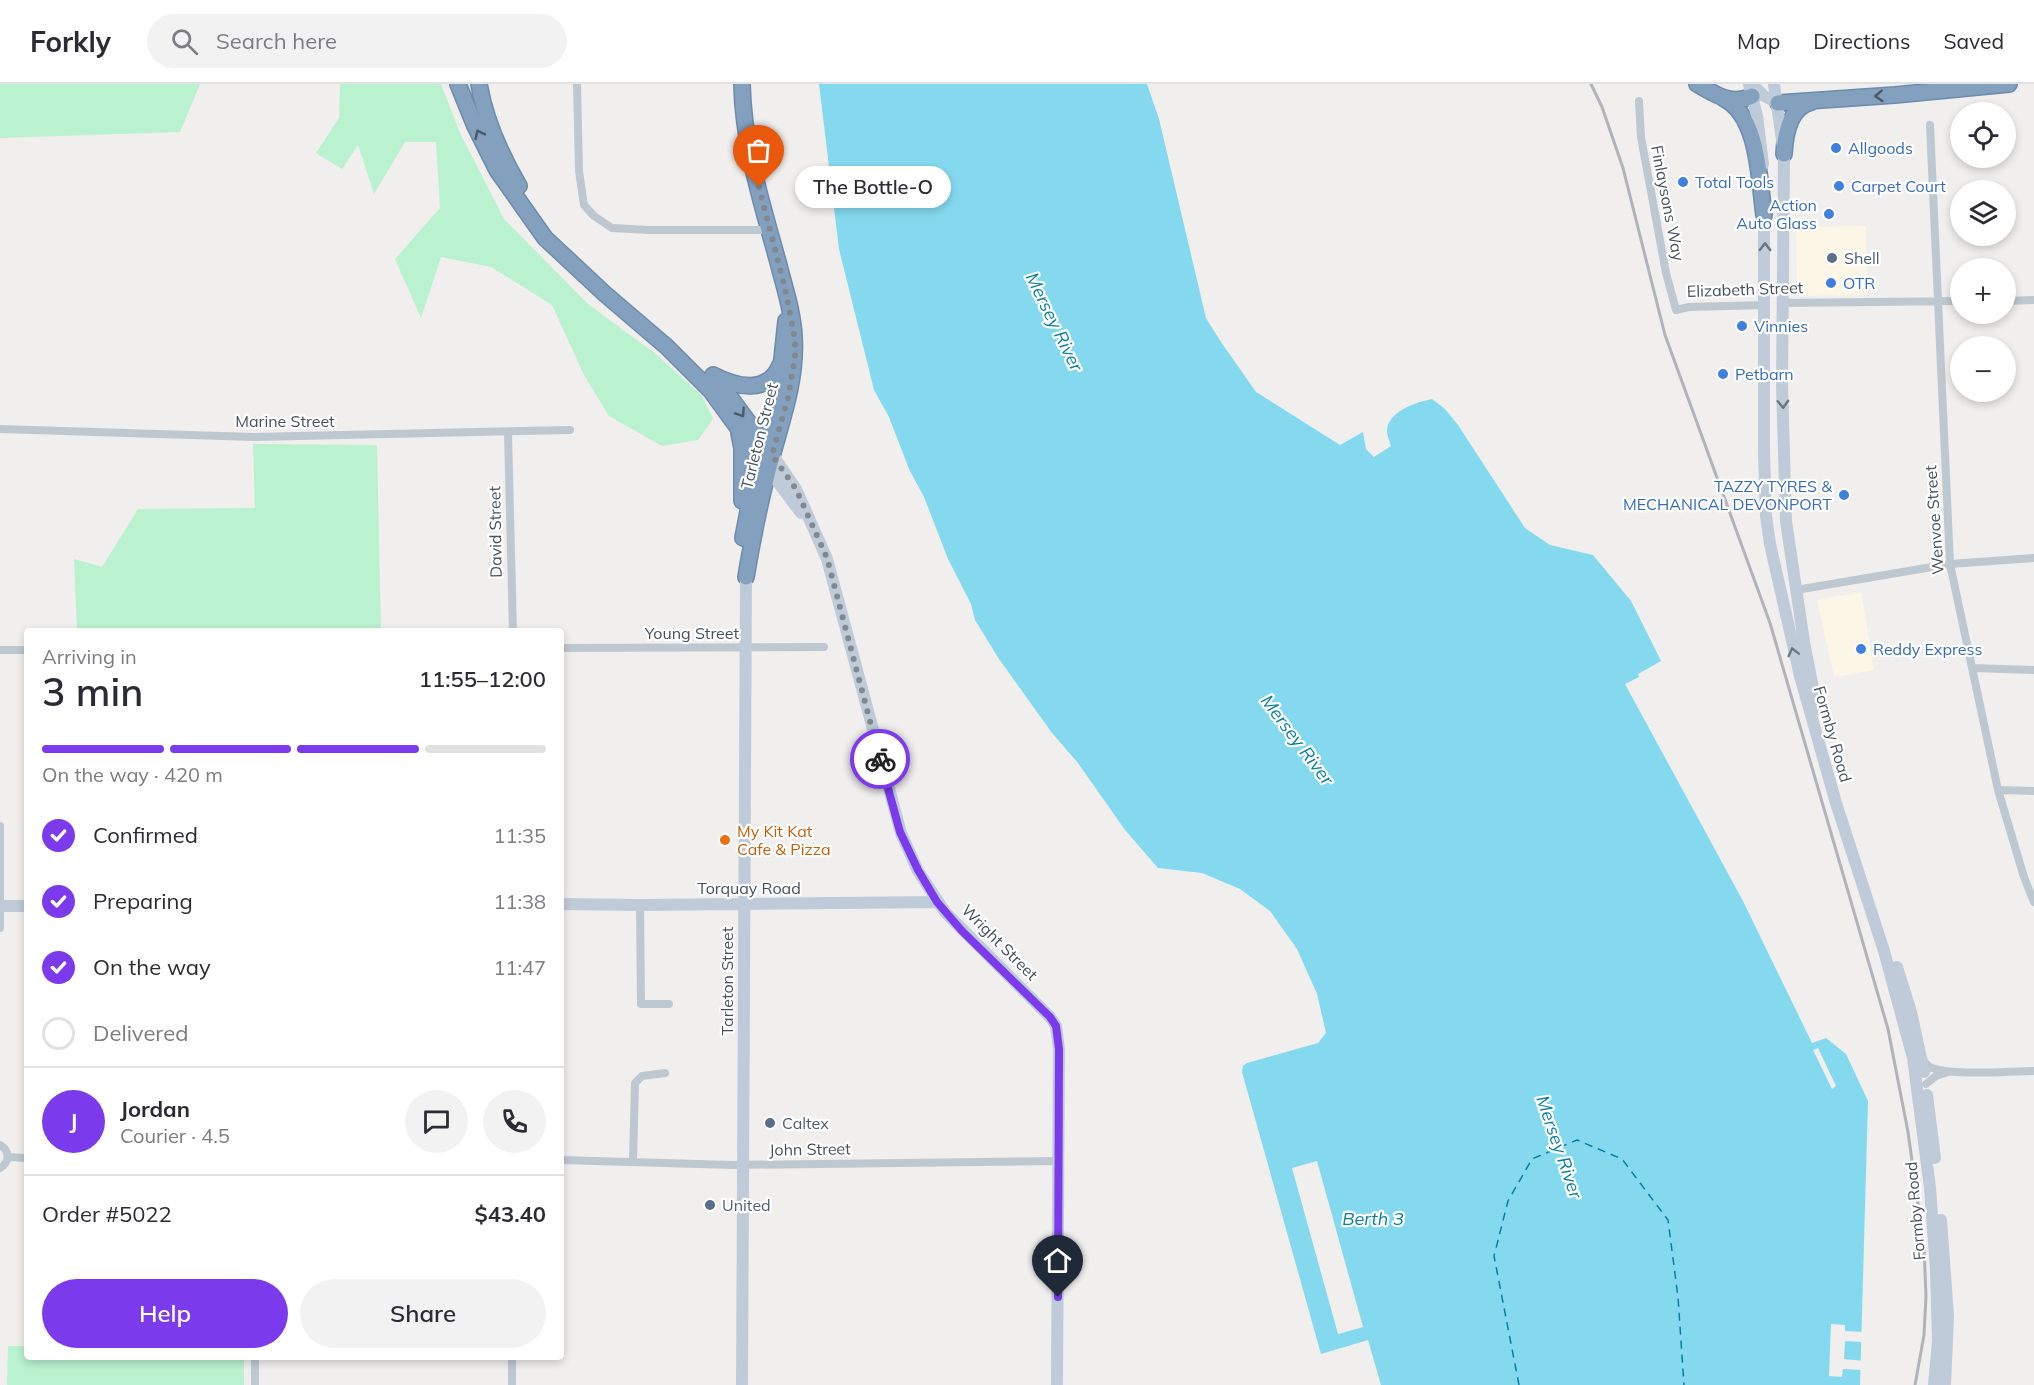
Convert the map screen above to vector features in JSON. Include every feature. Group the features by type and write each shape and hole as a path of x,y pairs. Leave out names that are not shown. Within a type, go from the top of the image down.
{"highway":[{"path":"458,84 475,126 497,170 545,238 667,347 711,391 738,430 766,456"},
{"path":"479,84 491,128 508,167 528,201 605,294"},
{"name":"Tarleton Street","path":"742,84 747,134 788,302 794,332 795,357 785,410 766,456 743,531 746,577"},
{"path":"1697,84 1735,106 1750,130 1764,215"},
{"path":"1778,103 2009,84"},
{"path":"1723,98 1740,100 1754,88"},
{"path":"1784,154 1788,127 1796,112 1804,105 1821,100"},
{"name":"Tarleton Street","path":"746,577 782,359 788,302"},
{"path":"667,347 700,369 727,393 766,456"},
{"path":"700,369 727,382 741,386 754,386 764,383 775,375 782,359"},
{"path":"738,430 742,448 743,531"}],"main road":[{"name":"Formby Road","path":"1774,84 1784,154 1782,384 1785,504 1789,546 1814,696 1845,808 1908,1001 1921,1054 1942,1229 1948,1316 1945,1385"},
{"name":"Formby Road","path":"1754,88 1762,147 1764,215 1763,430 1766,516 1778,584 1807,703 1836,803 1888,963 1913,1058 1930,1188 1936,1270 1938,1341 1934,1385"},
{"path":"1754,88 1778,103"},
{"name":"Elizabeth Street","path":"1765,305 1784,303"},
{"name":"Wright Street","path":"766,456 818,537 832,574 900,832 918,870 937,902 962,931 1050,1017 1056,1026 1059,1049 1057,1385"},
{"path":"1778,584 1777,555 1780,549 1789,546"},
{"name":"Tarleton Street","path":"742,1385 746,577"},
{"name":"Torquay Road","path":"564,904 745,905 937,902"},
{"path":"1,906 24,906"}],"street":[{"path":"578,84 579,171 584,205 594,216 612,228 769,230"},
{"name":"Finlaysons Way","path":"1640,101 1641,137 1666,273 1676,310"},
{"name":"Wenvoe Street","path":"1930,125 1950,564 1998,790 2024,877 2034,902"},
{"path":"2016,301 2034,300"},
{"name":"Elizabeth Street","path":"1784,303 1950,301"},
{"name":"Elizabeth Street","path":"1676,310 1689,307 1765,305"},
{"name":"Marine Street","path":"0,429 253,437 570,430"},
{"name":"David Street","path":"508,433 513,628"},
{"path":"1796,590 1950,564 2034,558"},
{"path":"2018,560 2034,564"},
{"name":"Young Street","path":"564,648 824,647"},
{"path":"0,650 24,650"},
{"path":"1972,668 2034,670"},
{"path":"1998,790 2034,790"},
{"path":"0,826 0,928"},
{"path":"640,905 641,1004 669,1004"},
{"path":"1921,1054 1928,1066 1955,1071"},
{"path":"1926,1084 1942,1073 1955,1071 2034,1071"},
{"path":"633,1161 635,1083 642,1076 665,1073"},
{"path":"0,1145 6,1150 8,1157 6,1164 0,1168"},
{"path":"8,1157 24,1158"},
{"name":"John Street","path":"564,1160 744,1165 1059,1161"},
{"path":"255,1360 255,1385"},
{"path":"512,1360 512,1385"}],"shaded area":[{"name":"Shell","path":"1866,226 1867,295 1804,296 1797,289 1796,227"},
{"path":"1861,592 1874,670 1834,677 1817,600"}],"green space":[{"path":"0,84 200,84 180,132 0,138"},
{"path":"340,84 441,84 460,133 504,219 588,304 657,355 702,396 713,419 698,440 662,446 609,416 584,375 552,305 491,267 441,257 421,318 395,259 440,208 436,142 405,142 374,194 358,145 342,169 316,153 339,118"},
{"path":"253,444 377,445 381,628 77,628 74,559 102,567 138,509 255,508"},
{"path":"8,1346 24,1346 24,1360 244,1360 244,1385 7,1385"}],"water":[{"path":"819,84 1147,84 1159,119 1206,318 1256,392 1340,445 1363,432 1366,449 1374,457 1391,446 1387,431 1388,424 1397,413 1411,405 1432,399 1445,409 1458,425 1525,528 1550,545 1593,555 1631,601 1661,661 1625,684 1743,901 1812,1043 1826,1038 1846,1054 1868,1101 1860,1385 1381,1385 1368,1340 1321,1354 1242,1072 1243,1066 1247,1063 1318,1043 1326,1033 1317,994 1297,949 1270,911 1240,889 1202,873 1158,868 1125,830 1078,763 1052,733 999,659 975,620 971,604 948,559 889,417 874,390 839,249"}],"pier":[{"path":"1818,1048 1836,1086 1832,1089 1813,1050"},
{"path":"1317,1161 1363,1327 1338,1334 1292,1168"},
{"path":"1831,1324 1845,1325 1845,1331 1865,1332 1865,1342 1845,1341 1844,1359 1864,1361 1864,1370 1843,1369 1842,1377 1829,1376"}],"ferry route":[{"path":"1519,1385 1494,1256 1508,1201 1532,1159 1577,1140 1622,1159 1668,1220 1678,1297 1684,1385"}],"railway":[{"path":"1591,84 1602,107 1623,168 1665,335 1770,623 1888,1029 1908,1132 1924,1247 1926,1296 1924,1335 1915,1385"}],"way so far":[{"path":"759,187 785,288 795,340 795,357 788,398 772,455 796,489 827,558 880,759"}],"place":[{"name":"Allgoods","path":"1836,148"},
{"name":"Total Tools","path":"1683,182"},
{"name":"Carpet Court","path":"1839,186"},
{"name":"The Bottle-O","path":"759,187"},
{"name":"Action Auto Glass","path":"1829,214"},
{"name":"Shell","path":"1832,258"},
{"name":"OTR","path":"1831,283"},
{"name":"Vinnies","path":"1742,326"},
{"name":"Petbarn","path":"1723,374"},
{"name":"TAZZY TYRES & MECHANICAL DEVONPORT","path":"1844,495"},
{"name":"Reddy Express","path":"1861,649"},
{"name":"My Kit Kat Cafe & Pizza","path":"725,840"},
{"name":"Caltex","path":"770,1123"},
{"name":"United","path":"710,1205"}],"route":[{"path":"880,759 900,832 918,870 937,902 962,931 1050,1017 1056,1026 1059,1049 1058,1297"}],"water label":[{"name":"Mersey River","path":"1054,322"},
{"name":"Mersey River","path":"1297,740"},
{"name":"Mersey River","path":"1559,1147"},
{"name":"Berth 3","path":"1373,1219"}]}
